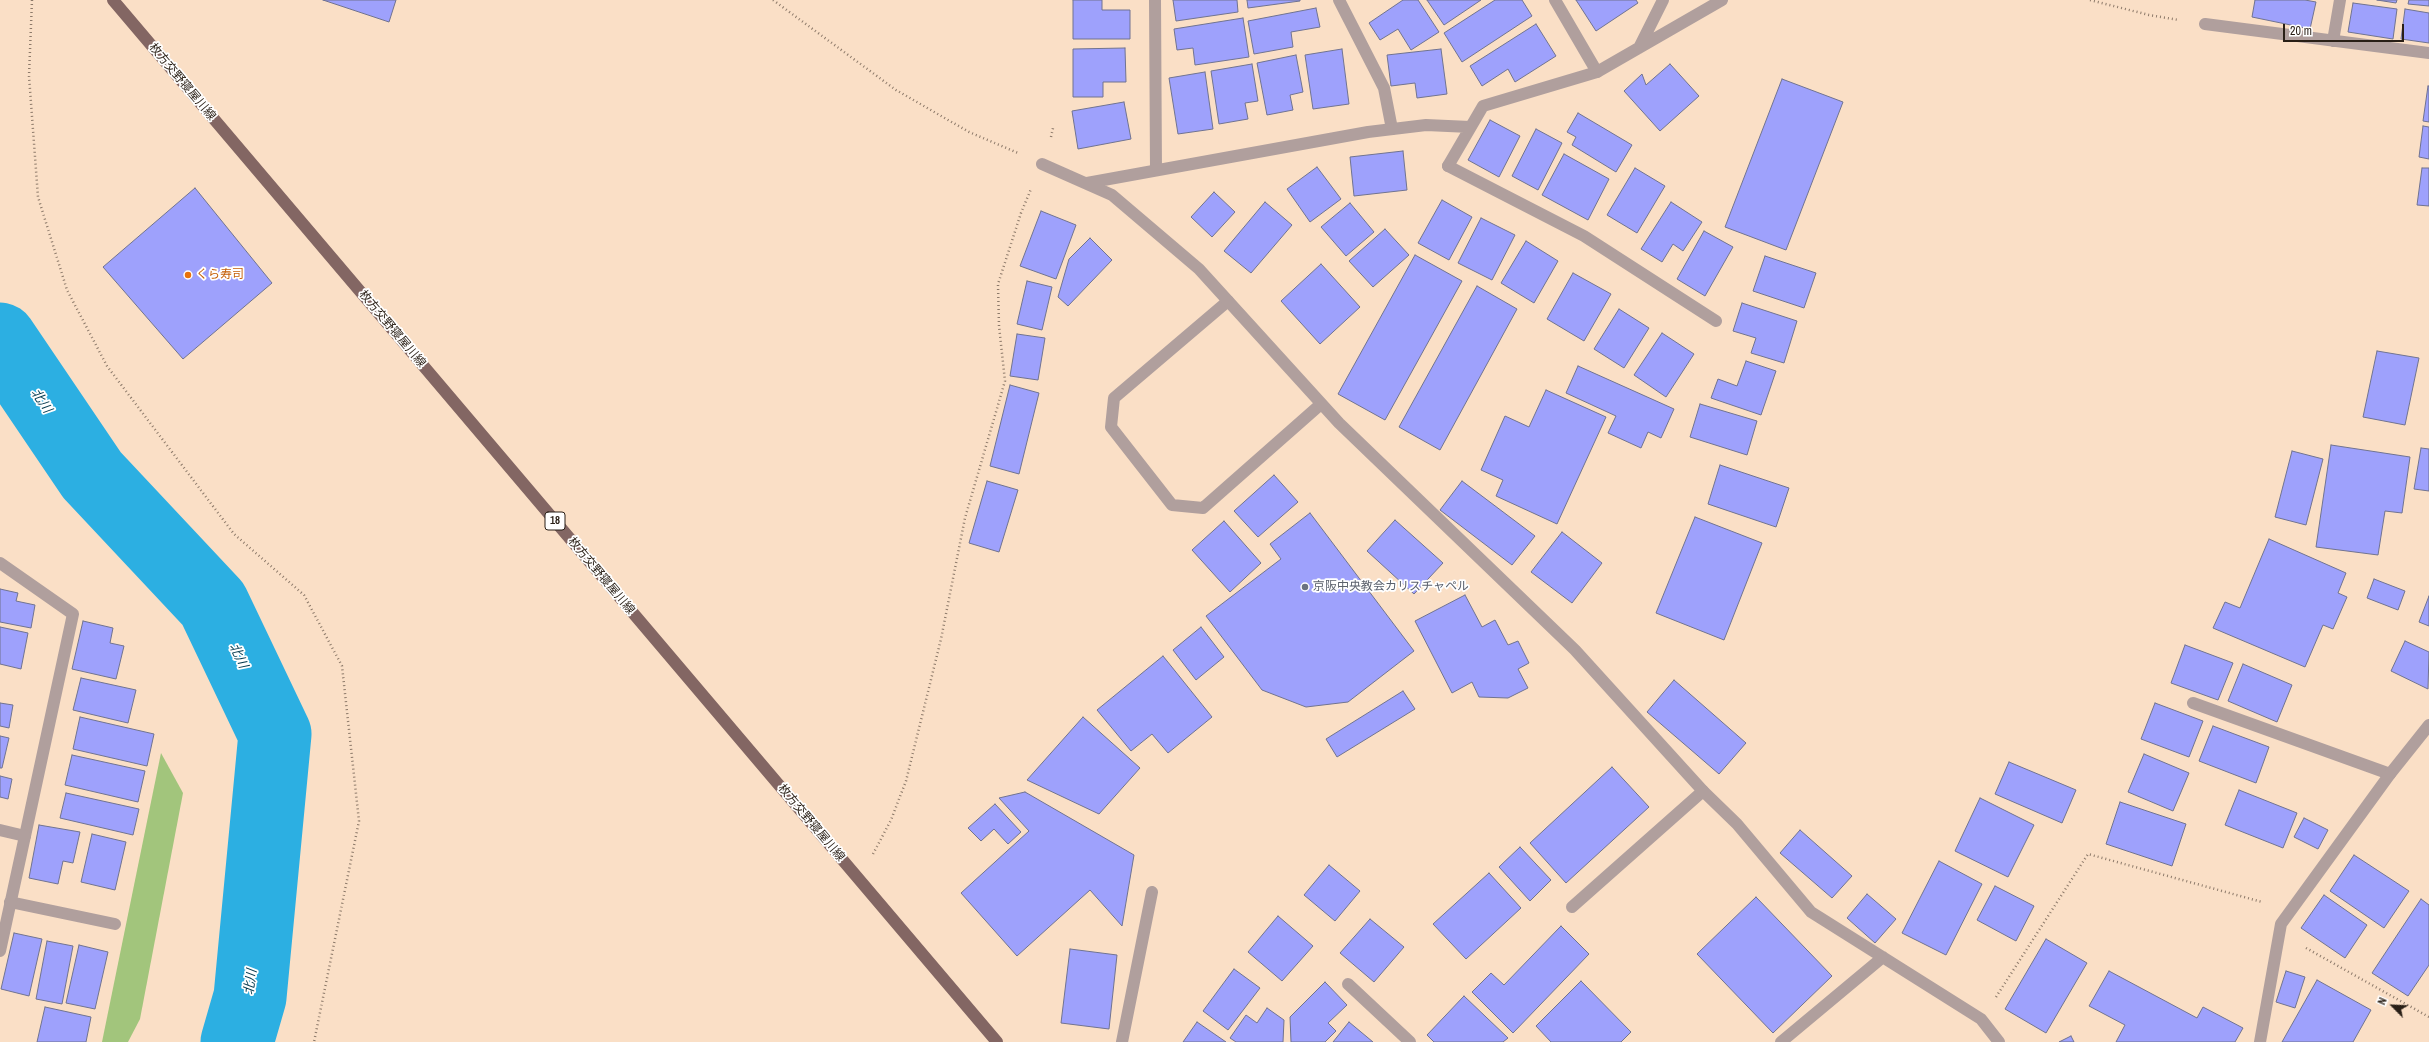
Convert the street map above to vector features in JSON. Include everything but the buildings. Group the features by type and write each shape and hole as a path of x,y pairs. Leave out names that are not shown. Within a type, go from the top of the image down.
{"main road":[{"name":"枚方交野寝屋川線","path":"113,0 997,1042"}],"street":[{"path":"1155,0 1156,170"},
{"path":"1339,0 1384,88 1392,129"},
{"path":"1555,0 1598,72"},
{"path":"1640,48 1663,0"},
{"path":"1716,321 1584,236 1448,166 1483,106 1598,72 1722,0"},
{"path":"2333,41 2340,0"},
{"path":"2205,24 2429,54"},
{"path":"1087,183 1392,129 1426,125 1470,127"},
{"path":"1042,164 1112,195 1200,269 1322,404 1575,650 1704,791 1737,824 1811,912 1981,1019 1999,1042"},
{"path":"1228,301 1114,398 1111,427 1172,505 1203,508 1322,404"},
{"path":"0,563 73,614 0,951"},
{"path":"2193,703 2390,774"},
{"path":"2260,1042 2281,924 2289,909 2390,774 2429,725"},
{"path":"1572,907 1704,791"},
{"path":"0,830 25,836"},
{"path":"1122,1042 1152,892"},
{"path":"10,902 115,924"},
{"path":"1782,1042 1883,957"},
{"path":"1348,984 1410,1042"}],"path":[{"path":"32,0 29,76 38,197 67,290 107,366 234,534 304,595 342,666 360,821 314,1042"},
{"path":"773,0 896,90 969,132 1042,164"},
{"path":"2090,0 2149,15 2205,24"},
{"path":"857,877 875,850 888,826 906,781 941,639 965,518 1005,381 999,326 998,284 1021,213 1042,164 1053,128"},
{"path":"1981,1019 2088,854 2289,909"},
{"path":"2279,933 2429,1017"}],"green space":[{"path":"161,753 183,793 140,1019 128,1042 102,1042"}],"waterway":[{"name":"北川","path":"0,339 92,475 213,604 275,734 250,997 237,1042"}],"place":[{"name":"くら寿司","path":"188,275"},
{"name":"京阪中央教会カリスチャペル","path":"1305,587"}]}
